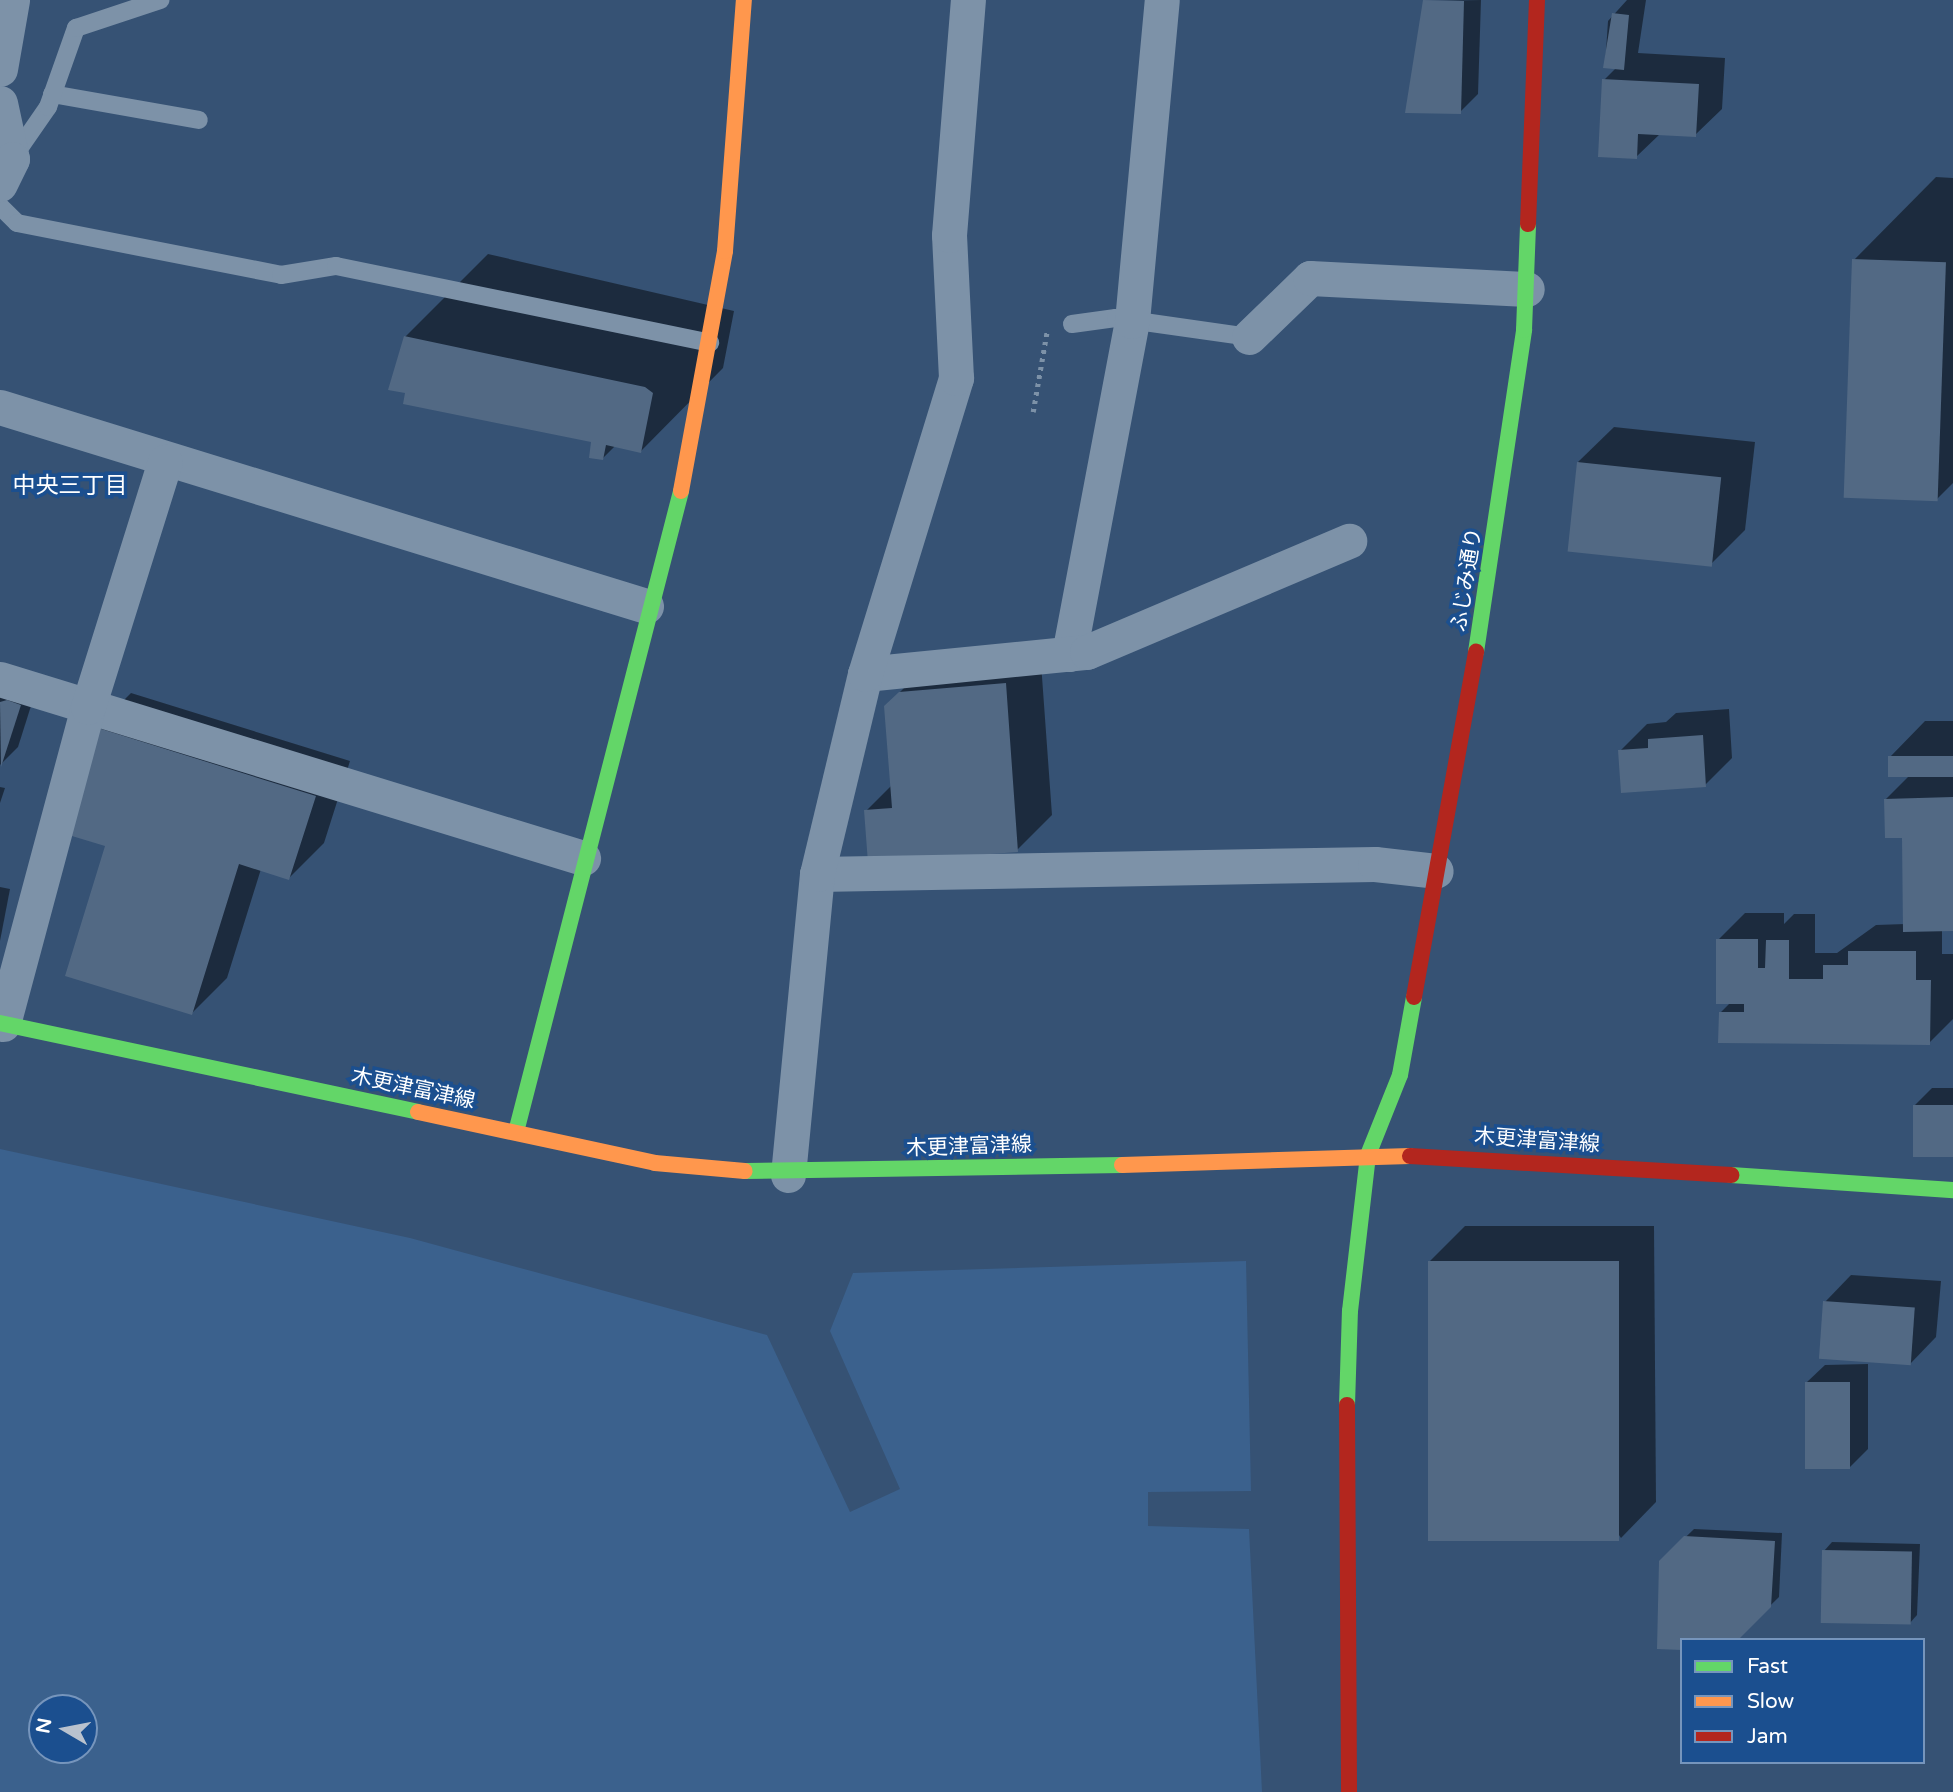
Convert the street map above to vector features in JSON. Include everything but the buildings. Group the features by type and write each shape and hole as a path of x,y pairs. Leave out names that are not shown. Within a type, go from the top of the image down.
{"main road":[{"path":"516,1132 646,606 690,459 725,251 744,0"},
{"name":"ふじみ通り","path":"1349,1792 1345,1363 1368,1155 1400,1075 1489,583 1527,289 1537,0"},
{"name":"木更津富津線","path":"1,1024 655,1163 788,1175 1368,1155 1953,1190"}],"street":[{"path":"0,69 12,0"},
{"path":"788,1175 817,874 865,674 956,379 949,235 968,0"},
{"path":"1069,654 1132,320 1162,0"},
{"path":"0,103 6,171"},
{"path":"1248,337 1310,278 1527,289"},
{"path":"0,407 165,462 646,606"},
{"path":"1,1024 88,707 165,462"},
{"path":"865,674 1069,654 1349,541"},
{"path":"0,679 583,858"},
{"path":"817,874 1362,864 1436,871"}],"lane":[{"path":"6,171 52,94 76,27 160,0"},
{"path":"52,94 199,120"},
{"path":"0,206 17,223 281,275 336,266 710,342"},
{"path":"1072,324 1132,320 1248,337"}],"path":[{"path":"1033,412 1044,332 1072,324"}],"water":[{"path":"0,1149 410,1238 767,1335 850,1512 900,1489 830,1331 853,1273 1246,1261 1251,1491 1148,1492 1148,1526 1249,1529 1262,1792 0,1792"}],"traffic: fast":[{"path":"1476,652 1524,330 1528,224"},
{"path":"516,1132 681,491"},
{"path":"1347,1405 1350,1311 1368,1155 1400,1075 1414,997"},
{"path":"0,1023 418,1112"},
{"path":"745,1171 1122,1165"},
{"path":"1731,1175 1953,1190"}],"traffic: slow":[{"path":"681,491 725,251 744,0"},
{"path":"418,1112 655,1163 745,1171"},
{"path":"1122,1165 1410,1156"}],"traffic: jam":[{"path":"1528,224 1537,0"},
{"path":"1414,997 1476,652"},
{"path":"1410,1156 1731,1175"},
{"path":"1347,1405 1349,1792"}],"district":[{"name":"中央三丁目","path":"70,486"}]}
